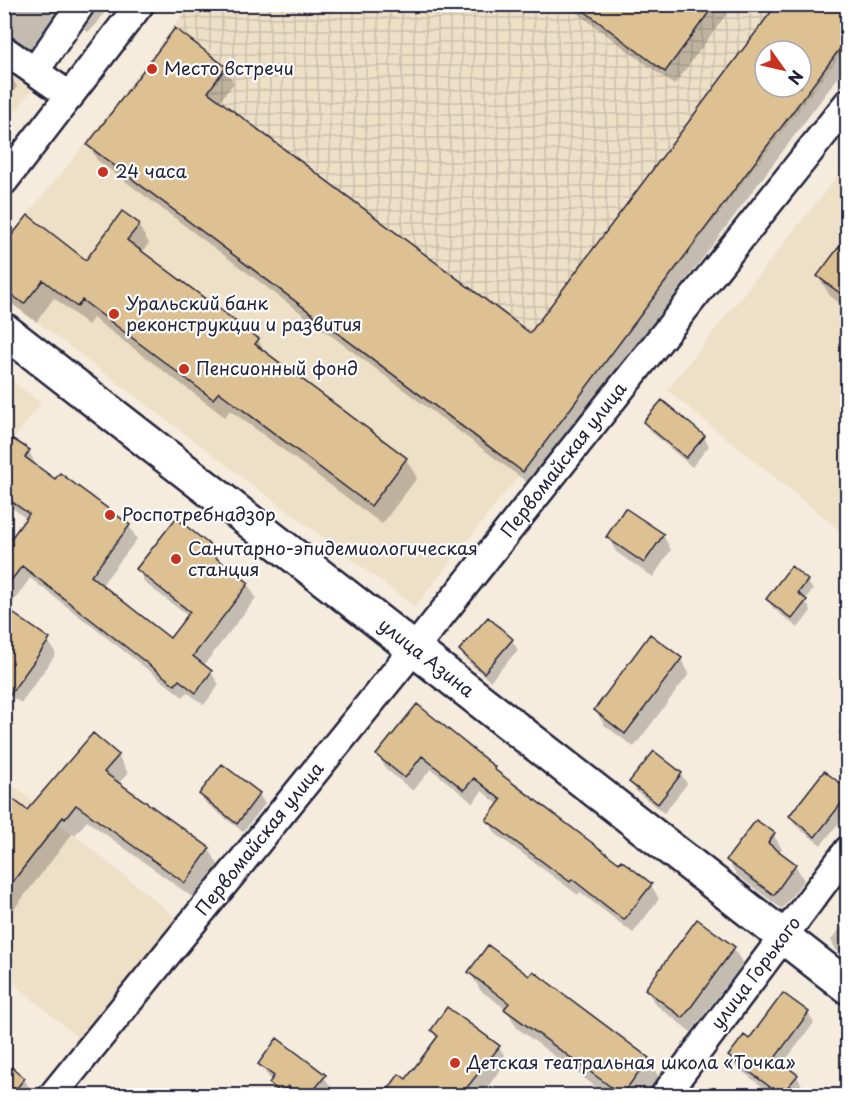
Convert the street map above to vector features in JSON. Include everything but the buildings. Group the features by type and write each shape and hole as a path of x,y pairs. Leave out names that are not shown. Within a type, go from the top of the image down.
{"main road":[{"name":"улица Азина","path":"4,330 848,987"}],"street":[{"path":"35,71 81,4"},
{"path":"4,181 140,4"},
{"path":"4,50 70,96"},
{"name":"Первомайская улица","path":"52,1095 414,649 848,103"},
{"name":"улица Горького","path":"664,1095 848,850"}],"shaded area":[{"path":"190,5 847,5 847,47 813,91 813,39 753,39 753,99 807,99 521,473 86,143"},
{"path":"5,62 36,84 5,125"},
{"path":"86,143 521,473 415,607 5,298 4,243"},
{"path":"847,164 847,536 667,390"},
{"path":"4,375 41,403 5,450 4,450"},
{"path":"4,778 179,920 83,1042 5,976"}],"place":[{"name":"Место встречи","path":"152,69"},
{"name":"24 часа","path":"103,172"},
{"name":"Уральский банк реконструкции и развития","path":"114,314"},
{"name":"Пенсионный фонд","path":"184,369"},
{"name":"Роспотребнадзор","path":"110,515"},
{"name":"Санитарно-эпидемиологическая станция","path":"176,559"},
{"name":"Детская театральная школа «Точка»","path":"455,1063"}]}
